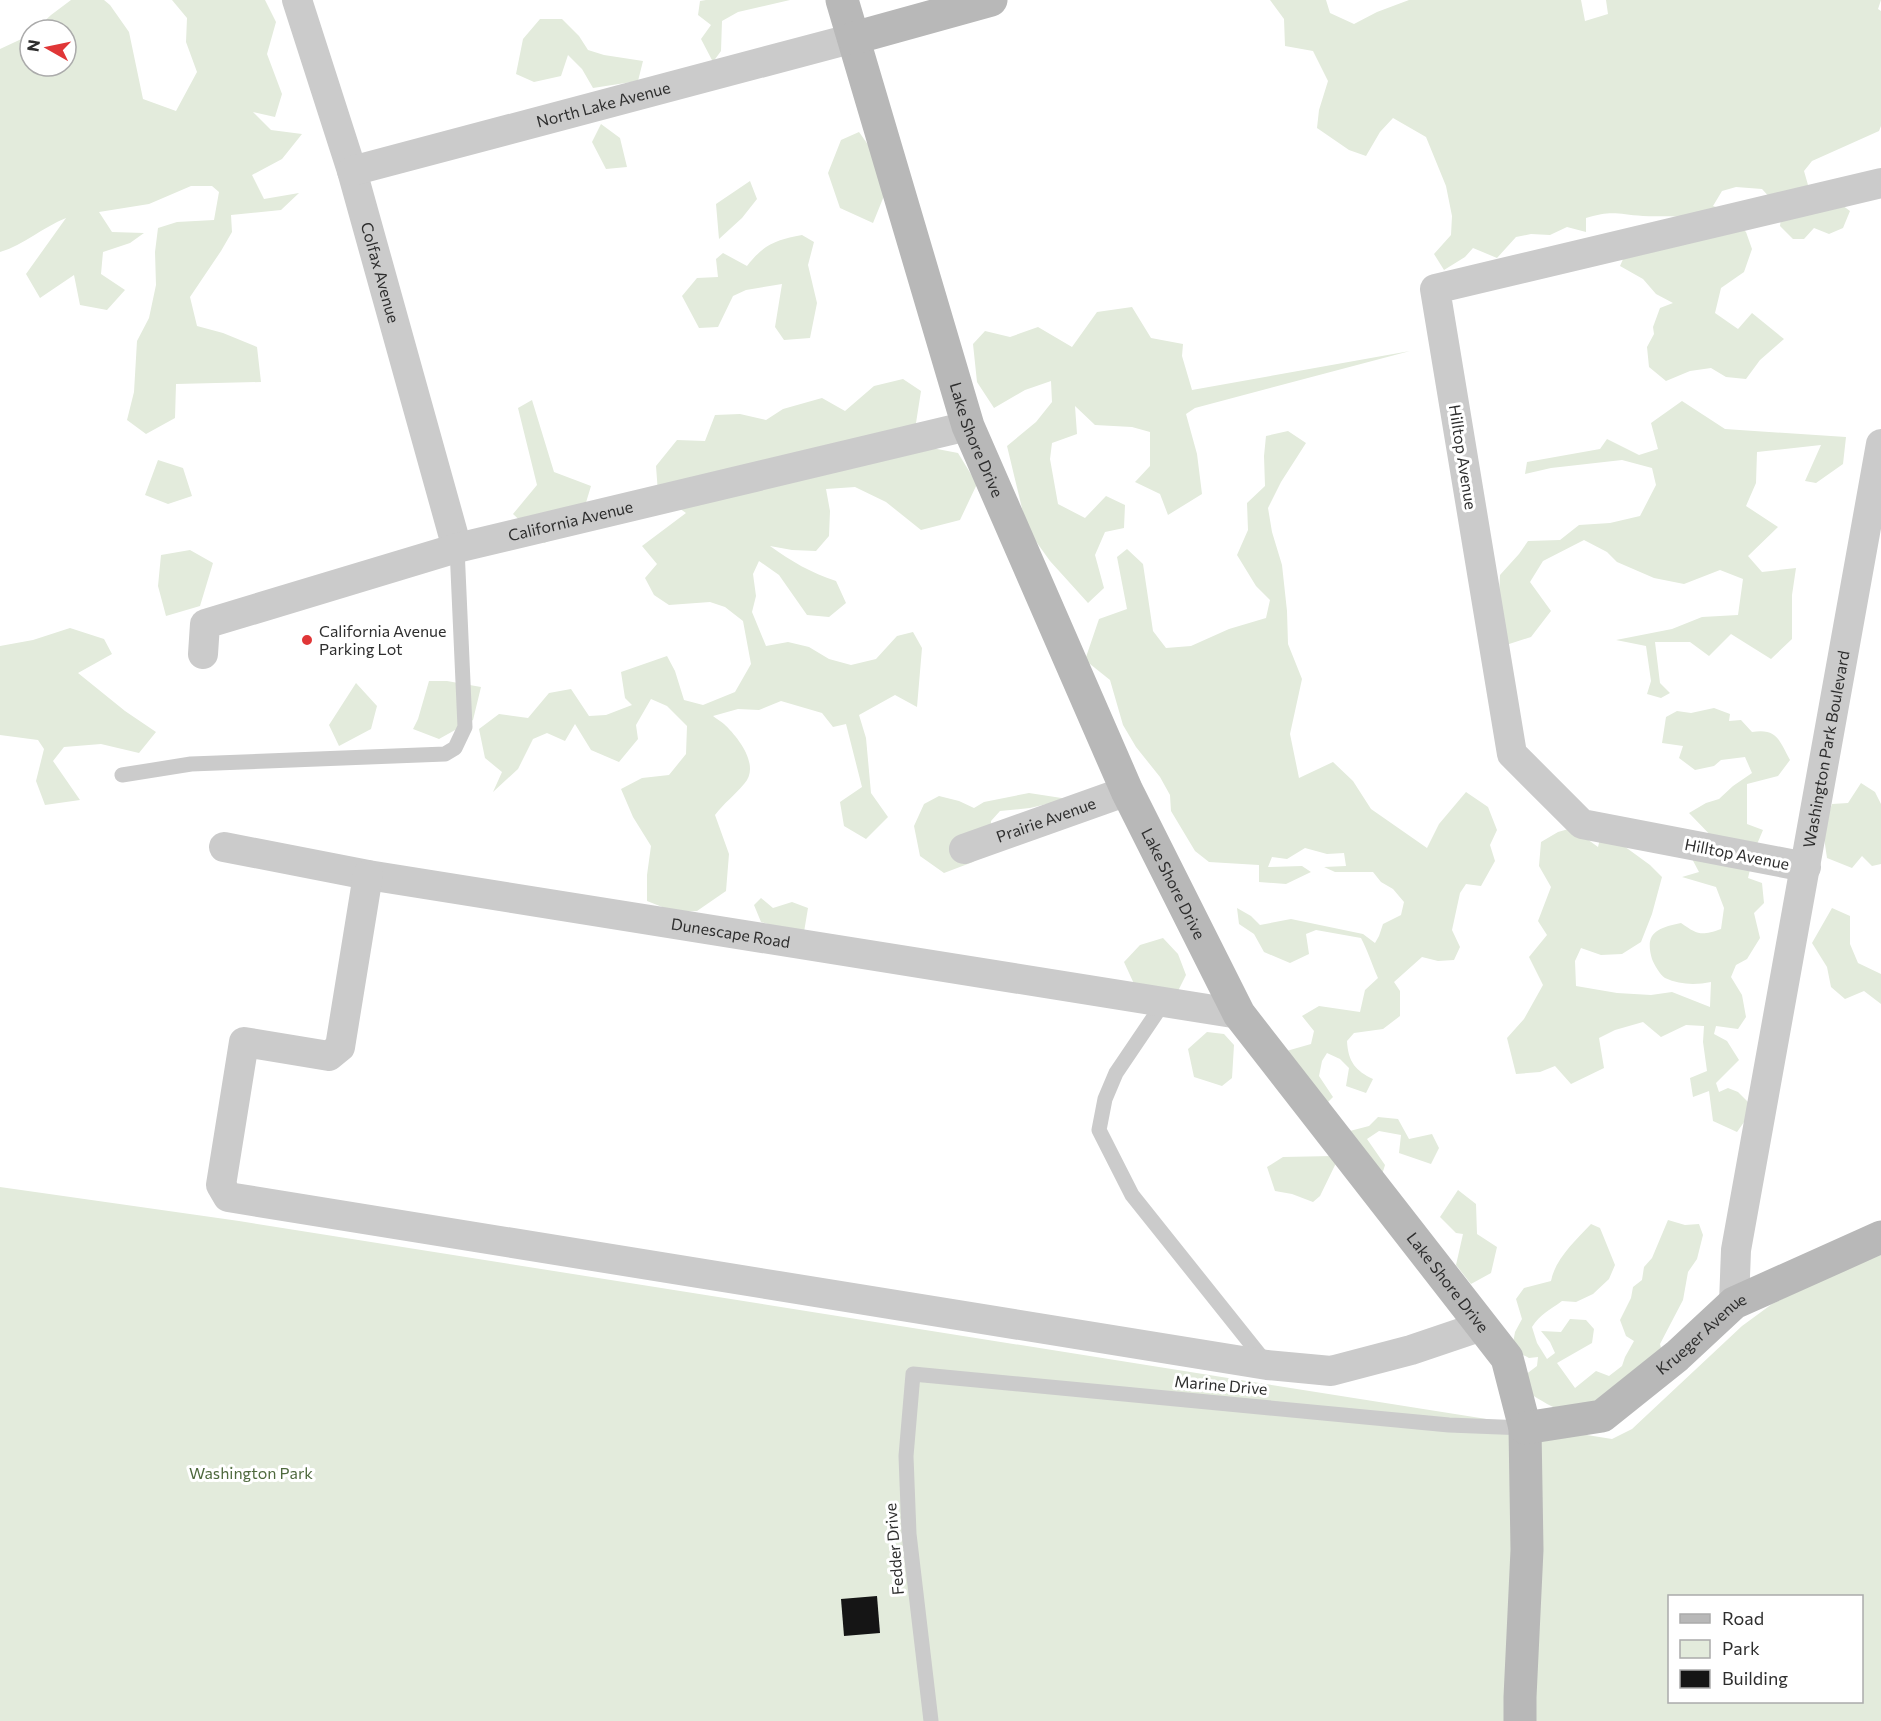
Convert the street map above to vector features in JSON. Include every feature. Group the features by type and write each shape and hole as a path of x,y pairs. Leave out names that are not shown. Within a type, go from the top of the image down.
{"street":[{"name":"Colfax Avenue","path":"297,0 352,171 457,548"},
{"name":"Lake Shore Drive","path":"842,0 968,426 1127,791 1239,1014 1507,1358 1525,1428 1527,1550 1520,1721"},
{"path":"854,38 991,0"},
{"name":"North Lake Avenue","path":"352,171 854,38"},
{"name":"Hilltop Avenue","path":"1806,867 1582,824 1512,754 1435,289 1881,183"},
{"name":"California Avenue","path":"203,654 205,624 457,548 968,426"},
{"name":"Washington Park Boulevard","path":"1734,1304 1736,1250 1881,444"},
{"name":"Prairie Avenue","path":"964,849 1127,791"},
{"name":"Dunescape Road","path":"224,847 368,875 1239,1014"},
{"path":"368,875 340,1047 329,1056 244,1042 220,1185 228,1197 1267,1365 1331,1371 1411,1350 1482,1326"},
{"name":"Krueger Avenue","path":"1525,1428 1602,1416 1677,1356 1734,1304 1881,1237"}],"lane":[{"path":"122,775 191,764 445,754 455,748 465,727 457,548"},
{"path":"1164,1002 1116,1073 1105,1099 1099,1130 1132,1195 1267,1365"},
{"name":"Marine Drive","path":"913,1374 1449,1425 1525,1428"},
{"name":"Fedder Drive","path":"913,1374 906,1456 909,1534 931,1721"}],"green space":[{"path":"71,0 104,0 129,32 143,99 176,111 197,72 186,42 187,18 172,0 265,0 276,22 267,54 282,94 275,117 253,112 271,130 302,134 282,159 252,175 264,199 299,193 281,210 231,215 232,232 190,297 197,326 223,333 257,347 261,382 176,384 175,418 146,434 127,420 134,392 137,341 149,318 156,285 155,252 158,228 177,222 214,220 219,192 212,186 191,186 149,204 99,212 112,232 144,233 130,243 103,252 101,274 125,290 107,310 80,305 74,275 40,298 26,274 66,218 0,252 0,49 18,41 18,78 78,78 78,18 48,18"},
{"path":"790,0 738,12 722,21 721,51 713,62 701,39 711,25 698,15 700,1"},
{"path":"1270,0 1326,0 1330,13 1354,24 1409,0 1581,0 1585,21 1608,14 1606,0 1881,0 1878,9 1881,11 1881,126 1879,131 1812,161 1804,171 1808,185 1792,195 1834,199 1850,211 1843,228 1829,234 1814,228 1804,239 1793,239 1780,226 1782,211 1762,189 1736,187 1722,191 1713,206 1719,208 1746,232 1752,249 1744,272 1721,288 1715,313 1738,329 1752,313 1784,339 1760,360 1746,379 1726,377 1711,368 1690,371 1666,381 1649,367 1647,347 1654,334 1653,327 1660,308 1673,303 1656,294 1643,279 1620,266 1627,250 1687,218 1602,214 1586,218 1586,232 1567,227 1550,235 1531,234 1516,237 1497,258 1473,248 1465,257 1444,270 1434,254 1451,235 1452,216 1446,186 1426,137 1393,118 1380,132 1366,156 1349,150 1317,128 1319,110 1328,81 1313,51 1285,46 1284,19"},
{"path":"540,19 562,19 579,36 588,50 643,61 638,81 593,88 582,69 568,55 561,76 534,82 516,74 523,39"},
{"path":"601,124 620,138 627,167 606,169 592,142"},
{"path":"859,132 876,156 886,191 873,223 840,208 828,173 841,140"},
{"path":"750,181 757,199 742,218 719,239 716,204"},
{"path":"802,235 814,242 808,265 817,303 810,338 784,340 775,327 782,284 746,290 733,296 718,327 699,328 682,296 697,278 718,277 716,259 723,253 747,266 771,244"},
{"path":"1132,307 1151,338 1183,344 1182,356 1192,390 1410,351 1195,408 1186,414 1197,454 1202,494 1168,515 1160,494 1135,482 1150,466 1150,432 1132,427 1095,425 1075,406 1077,434 1052,443 1050,459 1058,504 1085,518 1106,496 1125,505 1124,528 1105,532 1095,555 1104,588 1088,603 1050,561 1027,529 1007,446 1036,422 1052,402 1051,381 1025,390 994,408 977,382 973,344 985,331 1010,337 1038,327 1072,347 1097,312"},
{"path":"903,379 921,391 916,423 932,448 958,453 977,484 960,520 921,530 886,502 855,487 826,489 830,511 829,536 816,551 770,546 802,566 836,581 846,603 829,617 807,615 779,575 759,561 753,574 756,596 752,612 766,646 788,642 809,647 829,659 851,665 876,659 897,636 913,632 922,648 917,707 895,695 859,715 866,738 871,793 888,817 866,839 844,826 840,802 862,787 846,724 833,727 822,713 781,701 759,710 738,709 713,716 730,730 741,744 746,752 750,769 749,777 744,784 715,815 729,854 726,891 697,911 675,912 647,901 647,875 651,846 633,817 621,789 642,778 669,775 686,754 687,726 667,706 651,699 636,725 638,739 619,762 591,750 575,724 565,741 547,733 533,739 518,769 493,792 502,772 485,758 479,729 499,714 528,718 549,693 571,689 589,716 606,715 632,705 625,698 621,672 667,656 675,671 684,700 703,705 735,692 751,664 743,621 725,607 710,602 669,605 654,595 645,578 657,564 642,546 686,513 658,493 656,466 677,440 705,441 715,415 740,414 766,420 783,409 822,398 845,411 874,386"},
{"path":"532,400 554,472 591,486 578,529 544,543 513,514 537,485 518,408"},
{"path":"1682,401 1725,429 1846,437 1843,464 1816,483 1805,481 1821,445 1757,452 1756,483 1746,506 1778,527 1748,556 1762,572 1796,568 1792,595 1792,639 1771,659 1731,634 1709,656 1690,642 1655,642 1660,683 1670,693 1661,698 1647,694 1651,681 1646,646 1616,640 1672,629 1702,617 1738,615 1743,579 1720,570 1684,584 1654,578 1617,562 1607,552 1584,540 1543,561 1530,582 1551,611 1531,637 1506,645 1498,617 1500,575 1528,541 1560,540 1579,525 1610,523 1640,516 1656,485 1652,468 1622,460 1551,468 1525,474 1527,462 1600,449 1607,439 1639,455 1658,449 1651,423"},
{"path":"1288,431 1306,443 1281,482 1268,508 1272,532 1282,565 1288,644 1302,679 1290,734 1299,778 1333,762 1353,781 1371,809 1427,848 1439,824 1466,792 1488,807 1497,830 1490,845 1495,861 1481,886 1466,884 1460,893 1452,930 1460,947 1454,960 1438,961 1422,957 1394,982 1400,991 1400,1016 1383,1029 1354,1033 1347,1041 1349,1055 1354,1065 1373,1079 1366,1093 1346,1086 1349,1068 1340,1059 1327,1053 1322,1061 1319,1076 1333,1097 1325,1105 1283,1052 1311,1044 1314,1031 1302,1016 1319,1006 1360,1012 1365,990 1378,978 1366,948 1361,938 1316,930 1306,934 1309,954 1290,963 1264,952 1254,934 1239,924 1237,908 1251,916 1260,925 1291,919 1363,934 1375,943 1383,924 1401,915 1404,902 1373,872 1335,872 1324,867 1346,866 1344,853 1327,854 1305,848 1287,859 1272,857 1268,867 1302,866 1311,872 1286,884 1259,882 1259,865 1209,862 1195,851 1171,811 1170,795 1160,777 1136,747 1123,725 1110,680 1085,660 1099,619 1127,609 1117,557 1127,549 1143,564 1153,631 1166,648 1191,646 1229,629 1266,618 1270,600 1256,586 1237,555 1248,530 1247,503 1265,486 1266,436"},
{"path":"158,460 183,468 192,496 168,504 145,495"},
{"path":"190,550 213,563 200,606 166,616 158,586 161,555"},
{"path":"70,628 104,639 112,654 78,673 125,711 156,732 139,753 101,744 64,747 53,761 80,800 45,805 36,781 44,749 38,740 0,735 0,646 33,640"},
{"path":"429,681 447,681 481,687 473,720 439,739 413,729"},
{"path":"356,683 377,706 371,729 339,746 329,725"},
{"path":"1714,708 1730,714 1729,721 1741,720 1752,732 1772,734 1780,741 1790,760 1778,776 1747,784 1747,824 1763,830 1755,849 1748,878 1762,883 1764,903 1754,913 1760,938 1747,959 1736,965 1731,977 1742,995 1746,1017 1738,1029 1716,1026 1714,1034 1727,1041 1739,1060 1716,1083 1719,1092 1728,1088 1738,1092 1754,1108 1737,1132 1713,1121 1709,1091 1693,1097 1690,1078 1707,1071 1703,1042 1704,1026 1686,1025 1661,1037 1643,1022 1615,1030 1599,1038 1604,1068 1571,1084 1555,1066 1540,1072 1516,1074 1507,1038 1524,1019 1543,985 1529,957 1547,935 1538,921 1551,887 1539,866 1541,842 1558,832 1572,828 1598,847 1602,830 1650,865 1662,877 1652,914 1641,942 1622,954 1601,955 1581,948 1575,961 1576,986 1617,993 1651,995 1672,992 1710,1007 1711,982 1688,984 1665,978 1652,959 1650,943 1652,937 1660,929 1681,923 1700,933 1721,929 1724,908 1716,887 1682,877 1699,872 1690,855 1718,843 1689,813 1706,803 1719,799 1752,773 1745,757 1721,760 1714,766 1695,770 1679,758 1683,746 1662,743 1666,717 1677,711 1691,713"},
{"path":"1861,783 1875,792 1881,804 1881,864 1872,866 1862,856 1852,868 1827,858 1823,831 1832,804 1848,803"},
{"path":"1029,793 1068,799 1030,808 1000,811 991,821 990,849 973,862 944,873 920,856 914,826 924,804 939,796 974,808 984,802"},
{"path":"761,898 773,908 792,902 808,908 804,932 761,922 754,905"},
{"path":"1832,908 1850,916 1850,944 1858,963 1881,974 1881,1004 1864,991 1845,999 1831,987 1827,967 1812,943"},
{"path":"1163,938 1178,954 1186,975 1177,993 1135,986 1124,962 1140,945"},
{"path":"1207,1032 1224,1034 1234,1045 1232,1078 1222,1086 1194,1077 1188,1049"},
{"path":"1378,1117 1398,1119 1409,1139 1432,1134 1439,1148 1431,1164 1399,1153 1401,1135 1379,1131 1367,1139 1385,1165 1380,1181 1337,1161 1320,1196 1313,1202 1292,1194 1275,1191 1267,1167 1283,1157 1333,1156 1346,1132 1369,1126"},
{"name":"Washington Park","path":"0,1187 239,1221 1612,1439 1632,1429 1742,1326 1772,1304 1881,1254 1881,1721 0,1721"},
{"path":"1458,1190 1476,1204 1477,1234 1497,1247 1491,1273 1471,1284 1456,1265 1463,1234 1456,1233 1440,1217"},
{"path":"1668,1220 1685,1225 1699,1224 1703,1235 1697,1259 1688,1272 1683,1300 1660,1344 1666,1369 1567,1415 1528,1392 1525,1375 1537,1366 1538,1357 1529,1358 1512,1349 1515,1332 1522,1319 1516,1299 1524,1288 1551,1281 1561,1258 1591,1224 1600,1228 1615,1265 1609,1279 1593,1294 1576,1302 1562,1301 1542,1315 1532,1327 1537,1343 1547,1359 1555,1353 1541,1331 1561,1332 1570,1319 1586,1320 1594,1329 1592,1343 1557,1363 1575,1388 1596,1371 1609,1376 1622,1366 1634,1341 1626,1336 1620,1320 1631,1298 1633,1287 1642,1280 1644,1267 1652,1258"}],"building":[{"path":"877,1596 880,1633 844,1636 841,1599"}],"place":[{"name":"California Avenue Parking Lot","path":"307,640"}]}
